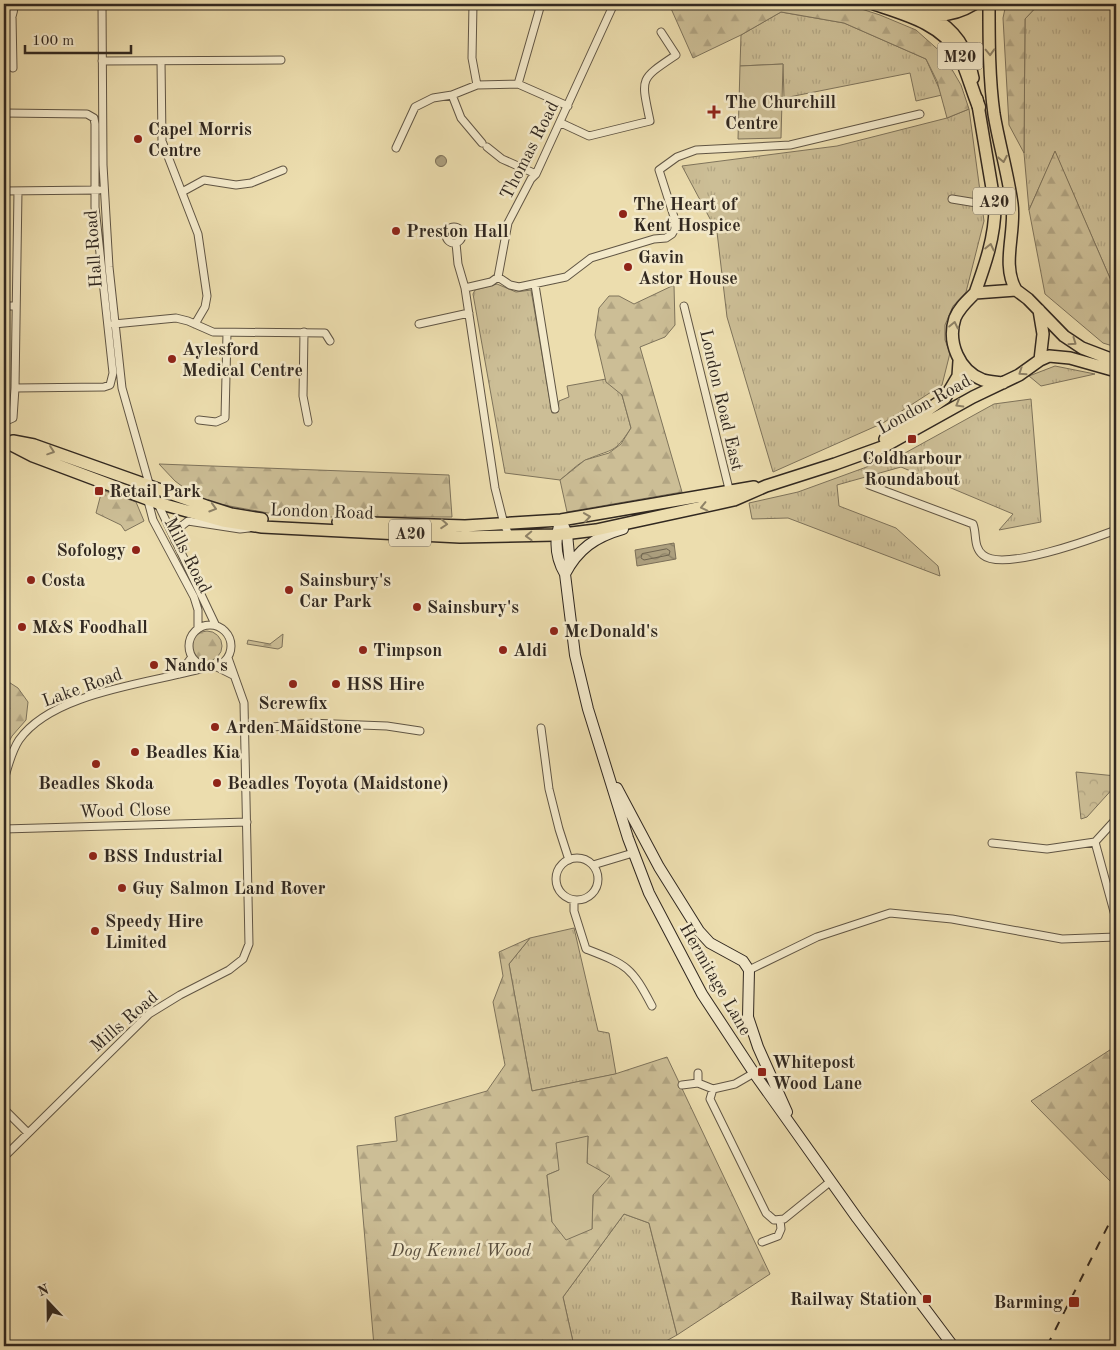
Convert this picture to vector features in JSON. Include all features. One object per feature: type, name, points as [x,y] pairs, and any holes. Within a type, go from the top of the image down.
[{"type":"highway","name":"M20","points":[[876,4],[916,11]]},
{"type":"highway","name":"M20","points":[[876,4],[933,27],[952,42],[959,54],[979,108]]},
{"type":"main road","points":[[904,4],[916,11],[929,15],[954,13],[974,4]]},
{"type":"main road","name":"A20","points":[[989,4],[990,77],[994,114],[1012,204],[1013,224],[1008,263],[1012,283],[1016,290]]},
{"type":"main road","name":"A20","points":[[929,15],[949,27],[963,46],[969,60],[995,206],[995,220],[989,252],[974,293]]},
{"type":"main road","points":[[1116,361],[1082,348],[1064,336],[1028,299],[1016,290],[974,293],[956,316],[952,330],[953,343],[959,362],[983,379],[1003,383],[1049,356],[1070,358],[1116,371]]},
{"type":"main road","points":[[1039,310],[1043,334],[1040,360]]},
{"type":"main road","name":"London Road","points":[[862,454],[945,398],[958,376],[959,362]]},
{"type":"main road","name":"London Road","points":[[4,441],[43,448],[122,475],[158,502],[223,521],[262,527],[460,537],[561,535],[663,516],[731,495],[800,477],[886,446],[972,397],[1003,383]]},
{"type":"main road","name":"London Road","points":[[148,493],[232,514],[266,520],[464,526],[560,520],[731,495]]},
{"type":"main road","points":[[568,570],[578,552],[593,540],[611,532],[663,516]]},
{"type":"main road","name":"Hermitage Lane","points":[[560,520],[568,570],[578,669],[606,767],[649,894],[702,994],[754,1073],[953,1346]]},
{"type":"main road","points":[[606,767],[659,867],[699,931],[710,943],[742,961],[749,970],[748,1018],[758,1047],[797,1134]]},
{"type":"street","points":[[13,68],[12,16],[14,4]]},
{"type":"street","name":"Hall Road","points":[[102,4],[105,190],[114,324],[122,388],[148,493]]},
{"type":"street","points":[[472,4],[472,58],[477,84]]},
{"type":"street","points":[[518,84],[541,4]]},
{"type":"street","name":"Thomas Road","points":[[498,278],[508,223],[536,174],[561,123],[612,8]]},
{"type":"street","points":[[4,30],[8,27],[12,16]]},
{"type":"street","points":[[561,123],[589,136],[650,121],[644,82],[648,74],[676,55],[660,32]]},
{"type":"street","points":[[4,38],[12,40]]},
{"type":"street","points":[[102,61],[281,60]]},
{"type":"street","points":[[161,61],[162,141],[198,234],[207,296],[204,307],[195,324]]},
{"type":"street","points":[[396,148],[415,108],[433,98],[452,95],[477,84],[518,84],[568,106]]},
{"type":"street","points":[[452,95],[461,118],[484,145],[502,159],[536,174]]},
{"type":"street","points":[[4,114],[87,114],[94,118],[96,124],[95,207],[112,380],[104,388],[94,389],[15,388]]},
{"type":"street","points":[[465,288],[492,282],[498,278],[510,285],[536,285],[566,277],[591,258],[654,239],[666,238],[672,234],[676,227],[659,170],[677,157],[696,150],[790,145],[920,114]]},
{"type":"street","points":[[182,192],[204,180],[236,185],[251,183],[283,170]]},
{"type":"street","points":[[4,191],[105,190]]},
{"type":"street","points":[[4,422],[13,418],[15,388],[18,191]]},
{"type":"street","points":[[952,199],[995,206]]},
{"type":"street","points":[[456,243],[458,264],[465,288],[495,488],[504,524],[510,537]]},
{"type":"street","points":[[536,285],[555,409]]},
{"type":"street","points":[[4,306],[16,306]]},
{"type":"street","name":"London Road East","points":[[684,306],[731,495]]},
{"type":"street","points":[[419,324],[469,314]]},
{"type":"street","points":[[114,324],[176,318],[213,332],[325,333],[330,341]]},
{"type":"street","points":[[200,420],[216,422],[225,418],[227,332]]},
{"type":"street","points":[[304,332],[303,396],[308,422]]},
{"type":"street","points":[[869,484],[973,524],[979,550],[983,556],[993,560],[1049,553],[1116,530]]},
{"type":"street","name":"Mills Road","points":[[148,493],[153,520],[194,597],[198,610],[198,627]]},
{"type":"street","name":"Mills Road","points":[[158,502],[175,542],[215,624]]},
{"type":"street","name":"Mills Road","points":[[175,542],[179,528],[188,521],[240,530],[262,527]]},
{"type":"street","points":[[212,667],[228,658],[231,650],[231,639],[224,629],[215,624],[198,627],[192,634],[189,644],[192,657],[200,664],[233,675]]},
{"type":"street","points":[[177,676],[186,668],[192,657]]},
{"type":"street","name":"Mills Road","points":[[4,1157],[149,1014],[180,995],[228,970],[243,959],[249,944],[246,730],[242,693],[233,675],[228,658]]},
{"type":"street","name":"Lake Road","points":[[4,780],[17,742],[30,727],[44,716],[123,686],[212,667]]},
{"type":"street","points":[[246,730],[310,723],[387,726],[420,730]]},
{"type":"street","points":[[541,728],[549,790],[558,830],[569,860]]},
{"type":"street","points":[[992,843],[1047,849],[1096,842],[1116,819]]},
{"type":"street","name":"Wood Close","points":[[4,829],[246,822]]},
{"type":"street","points":[[1096,842],[1116,920]]},
{"type":"street","points":[[593,865],[634,852]]},
{"type":"street","points":[[582,858],[593,865],[598,876],[596,889],[587,898],[574,900],[562,894],[556,882],[559,868],[569,860],[582,858]]},
{"type":"street","points":[[574,900],[574,911],[586,949],[620,962],[635,975],[652,1006]]},
{"type":"street","points":[[749,970],[817,937],[890,913],[952,919],[1062,938],[1116,937]]},
{"type":"street","points":[[698,1073],[698,1082]]},
{"type":"street","points":[[682,1085],[698,1082],[713,1089],[735,1084],[754,1073]]},
{"type":"street","points":[[713,1089],[711,1102],[766,1213],[771,1218],[784,1219],[831,1181]]},
{"type":"street","points":[[4,1109],[28,1133]]},
{"type":"street","points":[[762,1242],[778,1236],[781,1229],[780,1220]]},
{"type":"green space","points":[[669,4],[846,4],[880,15],[916,30],[943,54],[961,85],[969,109],[947,118],[937,81],[926,59],[844,23],[781,12],[741,35],[693,58]]},
{"type":"green space","points":[[918,4],[958,4],[938,8]]},
{"type":"green space","points":[[1006,4],[1039,4],[1025,19],[1024,153],[1009,125],[1003,18]]},
{"type":"green space","points":[[1039,4],[1116,4],[1116,292],[1055,152],[1029,210],[1024,153],[1025,19]]},
{"type":"green space","points":[[781,12],[844,23],[926,59],[942,95],[916,101],[910,73],[784,98],[783,64],[740,66],[741,35]]},
{"type":"green space","points":[[783,64],[781,138],[738,139],[740,66]]},
{"type":"green space","points":[[969,109],[984,221],[966,292],[953,306],[945,325],[945,340],[950,353],[942,385],[883,423],[773,472],[727,317],[717,232],[682,166],[837,146],[947,118]]},
{"type":"green space","points":[[1055,151],[1116,292],[1116,347],[1103,343],[1045,294],[1029,210]]},
{"type":"green space","points":[[497,284],[516,292],[531,290],[552,413],[558,412],[559,401],[569,397],[567,386],[606,379],[622,395],[631,428],[621,442],[613,449],[584,461],[560,480],[505,473],[473,294],[475,290]]},
{"type":"green space","points":[[674,285],[675,325],[665,337],[640,347],[682,492],[567,512],[560,480],[585,460],[609,453],[621,444],[631,428],[622,395],[606,382],[595,335],[599,308],[609,296],[619,296],[634,304]]},
{"type":"green space","points":[[1055,366],[1095,374],[1041,386],[1029,376]]},
{"type":"green space","points":[[1031,399],[1041,522],[999,530],[1013,514],[901,467],[837,485],[839,506],[896,528],[938,566],[940,576],[788,518],[752,519],[749,503],[798,492],[905,453],[994,404]]},
{"type":"green space","points":[[159,464],[449,475],[452,517],[290,517],[202,501],[175,481]]},
{"type":"green space","points":[[102,490],[136,502],[144,521],[125,531],[121,525],[96,513]]},
{"type":"green space","points":[[207,631],[218,635],[222,646],[218,657],[207,661],[196,657],[192,646],[196,635]]},
{"type":"green space","points":[[283,634],[282,647],[278,649],[247,644],[248,640],[270,644]]},
{"type":"green space","points":[[4,679],[18,688],[28,702],[26,720],[12,736],[4,751]]},
{"type":"green space","points":[[1076,772],[1116,776],[1116,785],[1087,817],[1081,819]]},
{"type":"green space","points":[[574,928],[598,1031],[609,1033],[616,1074],[532,1091],[509,964],[530,938]]},
{"type":"green space","name":"Dog Kennel Wood","points":[[530,938],[509,964],[532,1091],[615,1074],[667,1057],[770,1274],[677,1335],[649,1223],[624,1214],[563,1297],[574,1346],[374,1346],[357,1146],[397,1141],[395,1117],[487,1091],[505,1065],[493,1002],[503,976],[499,952]],"holes":[[[588,1136],[587,1163],[593,1195],[592,1229],[552,1222],[547,1175],[559,1170]]]},
{"type":"green space","points":[[1116,1046],[1116,1187],[1031,1101]]},
{"type":"green space","points":[[588,1136],[587,1163],[610,1176],[593,1195],[592,1229],[566,1240],[552,1222],[547,1175],[559,1170],[556,1143]]},
{"type":"green space","points":[[624,1214],[649,1223],[677,1335],[657,1346],[574,1346],[563,1297]]},
{"type":"water","points":[[441,155],[447,161],[441,167],[435,161]]},
{"type":"water","points":[[674,543],[676,559],[637,566],[635,550]]},
{"type":"railway","points":[[1047,1346],[1116,1210]]},
{"type":"place","name":"The Churchill Centre","points":[[714,112]]},
{"type":"place","name":"Capel Morris Centre","points":[[138,139]]},
{"type":"place","name":"The Heart of Kent Hospice","points":[[623,214]]},
{"type":"place","name":"Preston Hall","points":[[396,231]]},
{"type":"place","name":"Gavin Astor House","points":[[628,267]]},
{"type":"place","name":"Aylesford Medical Centre","points":[[172,359]]},
{"type":"place","name":"Coldharbour Roundabout","points":[[912,439]]},
{"type":"place","name":"Retail Park","points":[[99,491]]},
{"type":"place","name":"Sofology","points":[[136,550]]},
{"type":"place","name":"Costa","points":[[31,580]]},
{"type":"place","name":"Sainsbury's Car Park","points":[[289,590]]},
{"type":"place","name":"Sainsbury's","points":[[417,607]]},
{"type":"place","name":"M&S Foodhall","points":[[22,627]]},
{"type":"place","name":"McDonald's","points":[[554,631]]},
{"type":"place","name":"Timpson","points":[[363,650]]},
{"type":"place","name":"Aldi","points":[[503,650]]},
{"type":"place","name":"Nando's","points":[[154,665]]},
{"type":"place","name":"Screwfix","points":[[293,684]]},
{"type":"place","name":"HSS Hire","points":[[336,684]]},
{"type":"place","name":"Arden Maidstone","points":[[215,727]]},
{"type":"place","name":"Beadles Kia","points":[[135,752]]},
{"type":"place","name":"Beadles Skoda","points":[[96,764]]},
{"type":"place","name":"Beadles Toyota (Maidstone)","points":[[217,783]]},
{"type":"place","name":"BSS Industrial","points":[[93,856]]},
{"type":"place","name":"Guy Salmon Land Rover","points":[[122,888]]},
{"type":"place","name":"Speedy Hire Limited","points":[[95,931]]},
{"type":"place","name":"Whitepost Wood Lane","points":[[762,1072]]},
{"type":"place","name":"Railway Station","points":[[927,1299]]},
{"type":"place","name":"Barming","points":[[1074,1302]]}]
